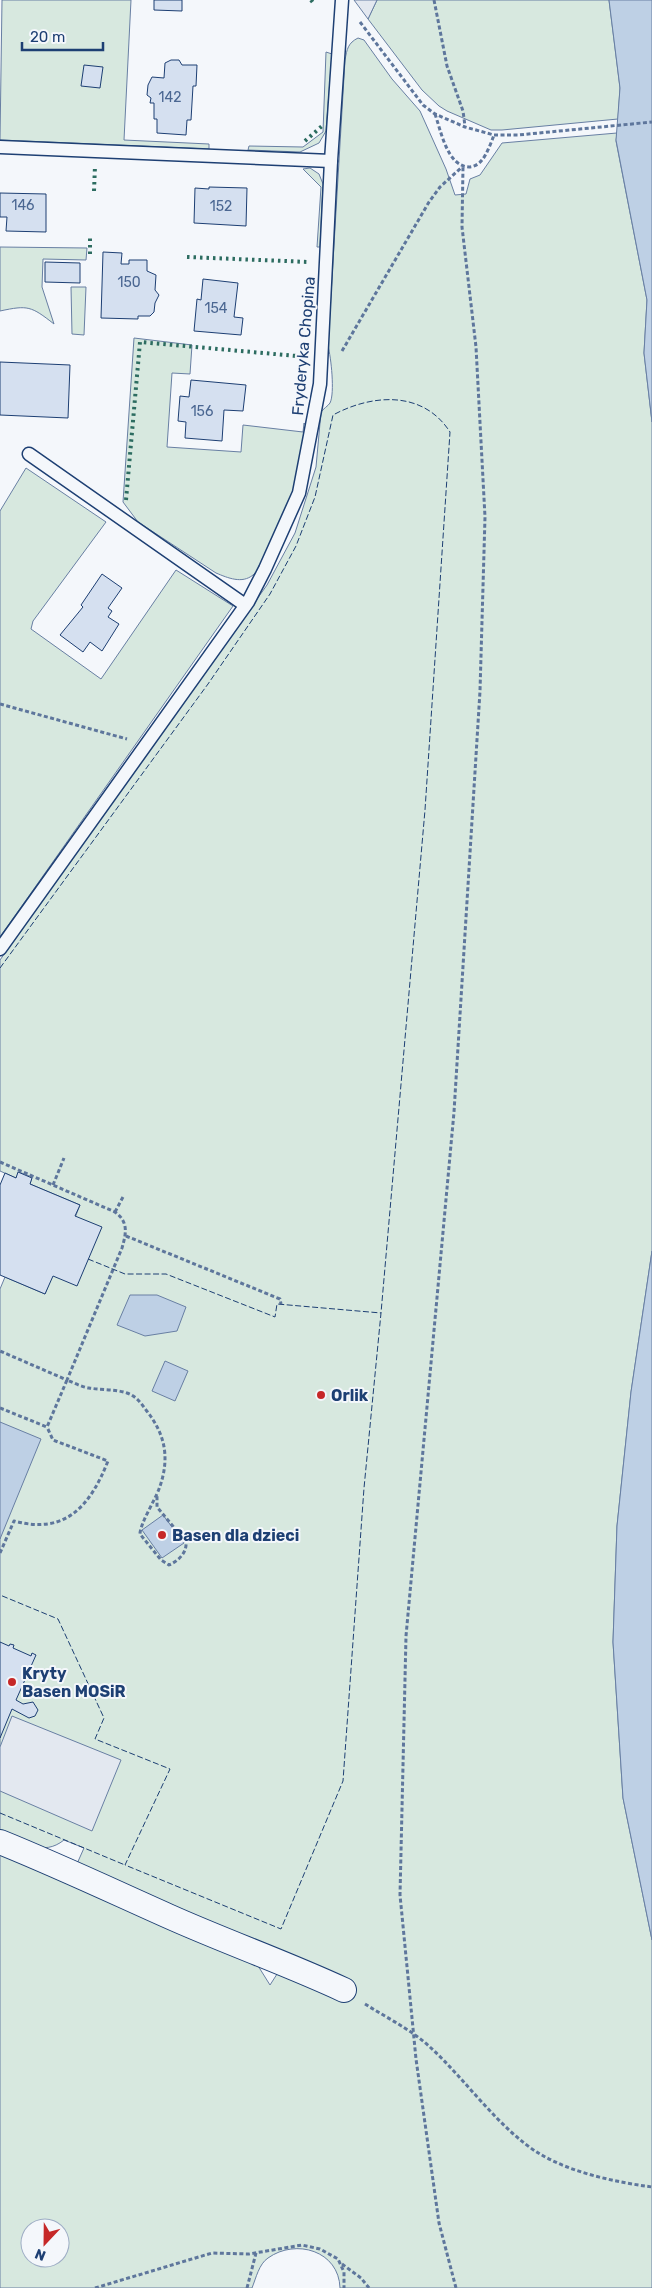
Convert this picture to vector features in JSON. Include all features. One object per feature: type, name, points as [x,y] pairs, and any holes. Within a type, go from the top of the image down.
[{"type":"street","points":[[0,1842],[63,1867],[168,1916],[298,1968],[344,1990]]},
{"type":"lane","name":"Fryderyka Chopina","points":[[0,949],[145,742],[245,605],[265,569],[300,493],[320,384],[331,161],[342,0]]},
{"type":"lane","points":[[0,147],[331,161]]},
{"type":"lane","points":[[29,454],[245,605]]},
{"type":"path","points":[[434,0],[447,66],[463,110],[465,127]]},
{"type":"path","points":[[354,14],[418,97],[435,114],[465,127],[494,135],[518,135],[652,122]]},
{"type":"path","points":[[435,114],[448,152],[463,167],[473,167],[482,160],[494,135]]},
{"type":"path","points":[[320,384],[335,364],[429,202],[440,187],[463,167]]},
{"type":"path","points":[[456,2288],[439,2223],[415,2035],[400,1895],[406,1636],[454,1112],[474,824],[484,601],[485,516],[476,346],[462,226],[463,167]]},
{"type":"path","points":[[0,704],[130,740],[145,742]]},
{"type":"path","points":[[53,1185],[64,1158]]},
{"type":"path","points":[[0,1162],[115,1212],[121,1216],[125,1223],[126,1236],[47,1427]]},
{"type":"path","points":[[115,1212],[124,1195]]},
{"type":"path","points":[[126,1236],[280,1299],[282,1304]]},
{"type":"path","points":[[0,1351],[86,1388],[124,1392],[139,1401],[160,1431],[165,1449],[165,1474],[140,1529],[140,1534],[160,1560],[169,1565],[182,1555],[186,1548],[186,1542],[157,1507],[157,1494]]},
{"type":"path","points":[[0,1408],[47,1427],[53,1440],[108,1461],[98,1486],[80,1508],[55,1523],[38,1526],[14,1521],[0,1553]]},
{"type":"path","points":[[344,1990],[431,2047],[516,2135],[541,2154],[576,2170],[628,2184],[652,2187]]},
{"type":"path","points":[[95,2288],[212,2252],[256,2253],[302,2245],[320,2249],[338,2259],[361,2278],[369,2288]]},
{"type":"path","points":[[247,2288],[256,2253]]},
{"type":"path","points":[[342,2264],[344,2288]]},
{"type":"shaded area","points":[[2,0],[131,0],[124,140],[209,144],[209,149],[0,140]]},
{"type":"shaded area","points":[[354,0],[377,0],[368,19]]},
{"type":"shaded area","points":[[377,0],[609,0],[620,88],[618,119],[491,130],[447,111],[422,90],[368,19]]},
{"type":"shaded area","points":[[358,38],[364,40],[392,79],[420,111],[446,169],[455,195],[466,194],[470,179],[480,175],[502,143],[617,133],[616,141],[647,300],[644,353],[652,422],[652,1251],[631,1392],[617,1526],[613,1642],[623,1798],[652,1940],[652,2288],[340,2288],[338,2275],[324,2257],[303,2249],[291,2249],[279,2252],[265,2261],[260,2267],[252,2288],[0,2288],[0,1853],[255,1961],[270,1985],[279,1971],[76,1866],[84,1848],[64,1840],[56,1845],[41,1848],[25,1844],[0,1833],[0,1289],[5,1277],[45,1294],[80,1205],[30,1184],[32,1177],[19,1172],[16,1178],[0,1171],[0,960],[267,585],[295,533],[316,467],[321,412],[330,403],[332,391],[328,346],[345,60],[348,47]]},
{"type":"shaded area","points":[[326,52],[332,54],[326,131],[319,143],[300,152],[248,150],[249,146],[303,147],[323,132]]},
{"type":"shaded area","points":[[310,168],[319,174],[323,184],[320,247],[317,247],[321,187],[303,169]]},
{"type":"shaded area","points":[[0,247],[87,248],[86,260],[43,259],[42,287],[54,324],[29,308],[0,311]]},
{"type":"shaded area","points":[[71,287],[86,287],[84,335],[72,334]]},
{"type":"shaded area","points":[[134,338],[192,345],[190,374],[172,373],[167,447],[241,452],[243,425],[303,432],[304,423],[307,427],[292,500],[264,561],[249,578],[240,580],[216,573],[138,522],[123,502]]},
{"type":"shaded area","points":[[26,468],[106,522],[33,621],[31,629],[101,679],[176,570],[233,606],[0,937],[0,511]]},
{"type":"shaded area","points":[[12,1716],[121,1760],[92,1831],[0,1791],[0,1747]]},
{"type":"water","points":[[609,0],[652,0],[652,422],[644,353],[647,300],[616,140],[620,88]]},
{"type":"water","points":[[652,1251],[652,1940],[623,1798],[613,1642],[617,1526],[631,1392]]},
{"type":"water","points":[[130,1295],[157,1295],[186,1307],[177,1331],[145,1336],[117,1325]]},
{"type":"water","points":[[165,1361],[188,1371],[175,1401],[152,1391]]},
{"type":"water","points":[[0,1422],[41,1439],[0,1539]]},
{"type":"water","name":"Basen dla dzieci","points":[[163,1515],[184,1543],[162,1558],[142,1530]]},
{"type":"building","points":[[154,0],[182,0],[182,11],[154,10]]},
{"type":"building","points":[[171,60],[179,60],[182,65],[197,65],[196,86],[193,86],[191,120],[187,120],[186,135],[157,133],[157,119],[154,119],[154,103],[150,103],[151,98],[147,95],[148,85],[152,77],[164,78],[165,63]]},
{"type":"building","points":[[84,65],[103,67],[100,88],[81,86]]},
{"type":"building","points":[[209,187],[247,188],[246,226],[194,223],[195,188],[209,189]]},
{"type":"building","points":[[0,193],[46,194],[46,232],[6,231],[7,217],[0,217]]},
{"type":"building","points":[[103,252],[122,253],[121,264],[129,264],[129,260],[147,260],[147,271],[156,275],[155,290],[159,295],[155,303],[154,312],[150,316],[138,316],[138,319],[101,318]]},
{"type":"building","points":[[45,262],[80,263],[80,283],[45,282]]},
{"type":"building","points":[[203,279],[238,283],[234,317],[243,318],[241,335],[194,331],[197,299],[201,300]]},
{"type":"building","points":[[0,362],[70,365],[68,418],[0,415]]},
{"type":"building","points":[[191,380],[246,385],[243,411],[224,410],[222,441],[185,438],[186,422],[178,421],[180,396],[189,397]]},
{"type":"building","points":[[102,574],[122,588],[108,608],[112,611],[108,617],[119,624],[102,651],[90,642],[83,652],[60,635],[83,607],[81,605]]},
{"type":"building","points":[[18,1172],[32,1178],[30,1184],[80,1205],[75,1216],[102,1227],[77,1286],[53,1276],[45,1294],[0,1275],[0,1185],[5,1173],[16,1178]]},
{"type":"building","name":"Kryty Basen MOSiR","points":[[0,1642],[9,1646],[10,1644],[14,1645],[13,1648],[31,1656],[32,1653],[36,1655],[16,1700],[23,1704],[33,1702],[38,1710],[35,1716],[29,1718],[12,1709],[0,1738]]},
{"type":"hedge","points":[[311,0],[315,5]]},
{"type":"hedge","points":[[305,141],[322,126]]},
{"type":"hedge","points":[[94,191],[95,166]]},
{"type":"hedge","points":[[90,238],[90,254]]},
{"type":"hedge","points":[[187,257],[309,262]]},
{"type":"hedge","points":[[126,500],[140,342],[308,357]]},
{"type":"fence","points":[[0,968],[208,684],[270,594],[296,546],[315,497],[333,415],[364,403],[396,400],[426,409],[439,418],[450,432],[425,810],[364,1488],[343,1781],[281,1929],[125,1865],[170,1769],[95,1739],[104,1718],[58,1619],[0,1595]]},
{"type":"fence","points":[[88,1259],[125,1274],[166,1274],[275,1317],[277,1304],[381,1313]]},
{"type":"fence","points":[[0,1813],[125,1865]]},
{"type":"place","name":"Orlik","points":[[321,1395]]},
{"type":"place","name":"Basen dla dzieci","points":[[162,1535]]},
{"type":"place","name":"Kryty Basen MOSiR","points":[[12,1682]]}]
